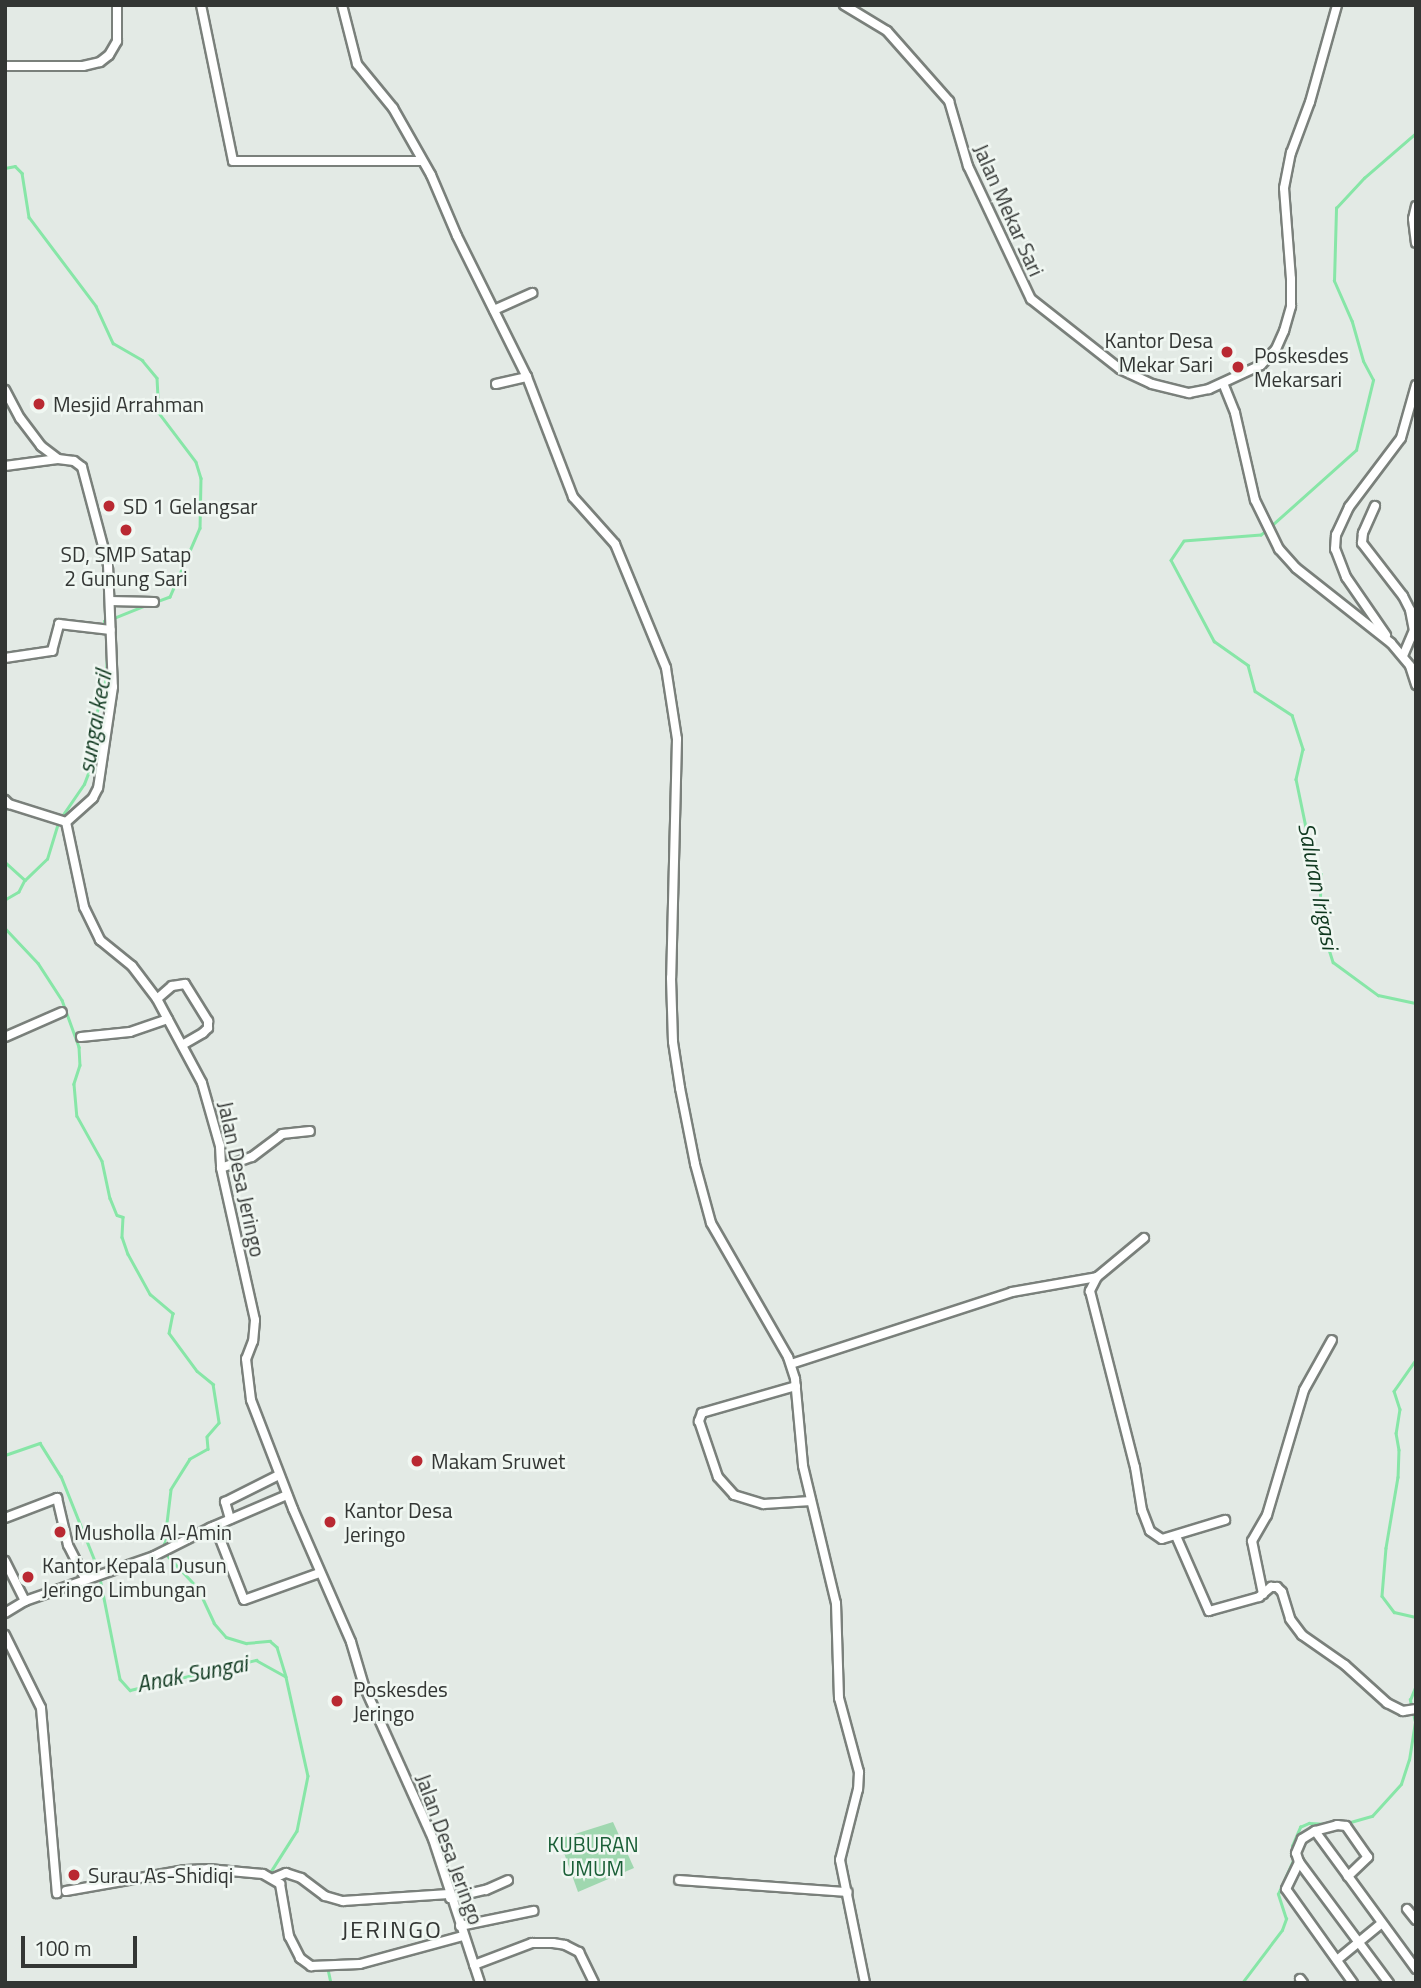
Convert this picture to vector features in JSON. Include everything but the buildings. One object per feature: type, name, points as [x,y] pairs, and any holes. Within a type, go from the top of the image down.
[{"type":"street","points":[[5,66],[83,66],[100,62],[109,55],[117,41],[117,5]]},
{"type":"street","points":[[201,5],[230,156],[234,162],[422,161]]},
{"type":"street","points":[[342,5],[357,64],[393,108],[422,161],[527,377],[573,497],[615,544],[666,668],[677,739],[671,978],[680,1088],[692,1151],[712,1223],[791,1364],[796,1387],[800,1448],[835,1597],[839,1698],[859,1773],[858,1789],[839,1860],[848,1892],[865,1983]]},
{"type":"street","name":"Jalan Mekar Sari","points":[[844,5],[887,31],[949,102],[968,166],[1031,299],[1137,378],[1189,393],[1223,383],[1261,365],[1276,349],[1284,331],[1291,306],[1284,188],[1291,153],[1310,102],[1337,5]]},
{"type":"street","points":[[1416,206],[1416,243]]},
{"type":"street","points":[[494,310],[532,293]]},
{"type":"street","points":[[496,384],[527,377]]},
{"type":"street","points":[[1223,383],[1235,412],[1251,488],[1273,539],[1296,568],[1391,643]]},
{"type":"street","points":[[1416,385],[1401,438],[1349,507],[1336,535],[1335,549],[1346,577],[1413,670],[1416,685]]},
{"type":"street","points":[[5,390],[33,437],[58,459]]},
{"type":"street","points":[[5,466],[58,459],[74,461],[82,467],[104,544],[110,601],[108,629],[113,687],[98,789],[93,798],[66,822],[9,804],[5,800]]},
{"type":"street","points":[[1375,506],[1362,541],[1364,548],[1403,596],[1410,610],[1414,630],[1403,656]]},
{"type":"street","points":[[110,601],[154,602]]},
{"type":"street","points":[[5,658],[52,652],[59,624],[108,629]]},
{"type":"street","name":"Jalan Desa Jeringo","points":[[66,822],[83,907],[93,929],[100,940],[132,966],[157,999],[207,1097],[220,1146],[221,1168],[255,1320],[253,1341],[246,1359],[248,1388],[287,1495],[351,1642],[364,1686],[433,1839],[480,1983]]},
{"type":"street","points":[[157,999],[173,986],[185,984],[208,1021],[208,1028],[203,1033],[182,1045]]},
{"type":"street","points":[[5,1037],[62,1012]]},
{"type":"street","points":[[81,1037],[130,1032],[168,1019]]},
{"type":"street","points":[[221,1168],[252,1157],[282,1135],[310,1131]]},
{"type":"street","points":[[1144,1238],[1097,1277],[1090,1294],[1135,1467],[1145,1520],[1157,1538],[1176,1536],[1225,1520]]},
{"type":"street","points":[[791,1364],[1012,1292],[1097,1277]]},
{"type":"street","points":[[1263,1594],[1252,1541],[1267,1515],[1304,1390],[1332,1340]]},
{"type":"street","points":[[796,1387],[702,1413],[699,1421],[718,1477],[734,1495],[764,1504],[811,1501]]},
{"type":"street","points":[[230,1519],[225,1503],[279,1475]]},
{"type":"street","points":[[5,1612],[25,1601],[85,1578],[154,1556],[287,1495]]},
{"type":"street","points":[[5,1518],[58,1499],[68,1545],[85,1578]]},
{"type":"street","points":[[215,1526],[244,1600],[319,1573]]},
{"type":"street","points":[[1176,1536],[1209,1611],[1263,1594],[1272,1587],[1279,1588],[1290,1619],[1302,1635],[1345,1665],[1387,1703],[1403,1711],[1416,1709]]},
{"type":"street","points":[[5,1561],[25,1601]]},
{"type":"street","points":[[5,1635],[41,1708],[62,1892],[196,1869],[249,1872],[274,1878],[286,1873],[301,1878],[325,1896],[343,1901],[450,1896],[486,1890],[508,1880]]},
{"type":"street","points":[[1348,1876],[1367,1860],[1367,1854],[1346,1826],[1315,1831],[1299,1843],[1296,1853],[1299,1862],[1390,1983]]},
{"type":"street","points":[[1315,1831],[1416,1969]]},
{"type":"street","points":[[1299,1862],[1286,1889],[1353,1983]]},
{"type":"street","points":[[274,1878],[281,1887],[285,1921],[293,1944],[300,1958],[311,1966],[360,1964],[463,1936]]},
{"type":"street","points":[[679,1880],[848,1892]]},
{"type":"street","points":[[1407,1909],[1416,1920]]},
{"type":"street","points":[[460,1926],[533,1911]]},
{"type":"street","points":[[1336,1959],[1382,1923]]},
{"type":"street","points":[[474,1965],[532,1943],[553,1943],[579,1952],[594,1983]]},
{"type":"green space","name":"KUBURAN UMUM","points":[[613,1822],[634,1868],[578,1892],[559,1839]]},
{"type":"waterway","name":"Saluran Irigasi","points":[[1271,526],[1356,450],[1373,380],[1363,361],[1352,322],[1334,281],[1336,208],[1364,178],[1416,133]]},
{"type":"waterway","name":"sungai kecil","points":[[5,168],[15,166],[22,173],[29,217],[96,306],[113,343],[142,360],[157,378],[159,413],[196,462],[201,478],[200,528],[170,597],[156,602]]},
{"type":"waterway","name":"Saluran Irigasi","points":[[1266,531],[1261,535],[1184,541],[1171,560],[1214,641],[1248,665],[1255,691],[1292,715],[1303,749],[1296,779],[1307,832],[1321,874],[1320,921],[1333,962],[1378,995],[1416,1003]]},
{"type":"waterway","name":"sungai kecil","points":[[114,618],[147,605]]},
{"type":"waterway","name":"sungai kecil","points":[[25,880],[47,859],[58,822],[84,784],[91,766],[93,726],[106,678],[107,642],[104,621],[107,620]]},
{"type":"waterway","name":"sungai kecil","points":[[5,862],[25,880],[19,892],[5,900]]},
{"type":"waterway","points":[[5,928],[38,963],[62,1000],[79,1047],[80,1065],[74,1084],[77,1116],[102,1161],[110,1198],[117,1215],[123,1217],[122,1237],[128,1254],[150,1294],[173,1313],[169,1333],[197,1371],[213,1384],[219,1423],[207,1437],[208,1449],[190,1459],[171,1490],[164,1548]]},
{"type":"waterway","name":"Saluran Irigasi","points":[[1416,1360],[1394,1391],[1400,1409],[1396,1433],[1399,1450],[1398,1477],[1386,1548],[1382,1596],[1394,1612],[1416,1617]]},
{"type":"waterway","name":"Anak Sungai","points":[[5,1455],[40,1443],[61,1476],[99,1571]]},
{"type":"waterway","points":[[165,1553],[198,1588],[214,1623],[226,1637],[246,1643],[270,1641],[277,1647],[308,1776],[297,1831],[271,1872]]},
{"type":"waterway","name":"Anak Sungai","points":[[100,1578],[120,1679],[130,1690],[256,1660],[285,1676]]},
{"type":"waterway","name":"Saluran Irigasi","points":[[1347,1823],[1372,1816],[1401,1784],[1409,1760],[1415,1722],[1410,1700],[1416,1685]]},
{"type":"waterway","name":"Saluran Irigasi","points":[[1293,1852],[1292,1846],[1300,1827],[1309,1823],[1329,1824]]},
{"type":"waterway","name":"Saluran Irigasi","points":[[1242,1983],[1282,1930],[1286,1919],[1278,1894],[1294,1858]]},
{"type":"waterway","points":[[328,1969],[331,1983]]},
{"type":"place","name":"Kantor Desa Mekar Sari","points":[[1227,352]]},
{"type":"place","name":"Poskesdes Mekarsari","points":[[1238,367]]},
{"type":"place","name":"Mesjid Arrahman","points":[[39,404]]},
{"type":"place","name":"SD 1 Gelangsar","points":[[109,506]]},
{"type":"place","name":"SD, SMP Satap 2 Gunung Sari","points":[[126,530]]},
{"type":"place","name":"Makam Sruwet","points":[[417,1461]]},
{"type":"place","name":"Kantor Desa Jeringo","points":[[330,1522]]},
{"type":"place","name":"Musholla Al-Amin","points":[[60,1532]]},
{"type":"place","name":"Kantor Kepala Dusun Jeringo Limbungan","points":[[28,1577]]},
{"type":"place","name":"Poskesdes Jeringo","points":[[337,1701]]},
{"type":"place","name":"Surau As-Shidiqi","points":[[74,1875]]},
{"type":"district","name":"JERINGO","points":[[392,1930]]}]
